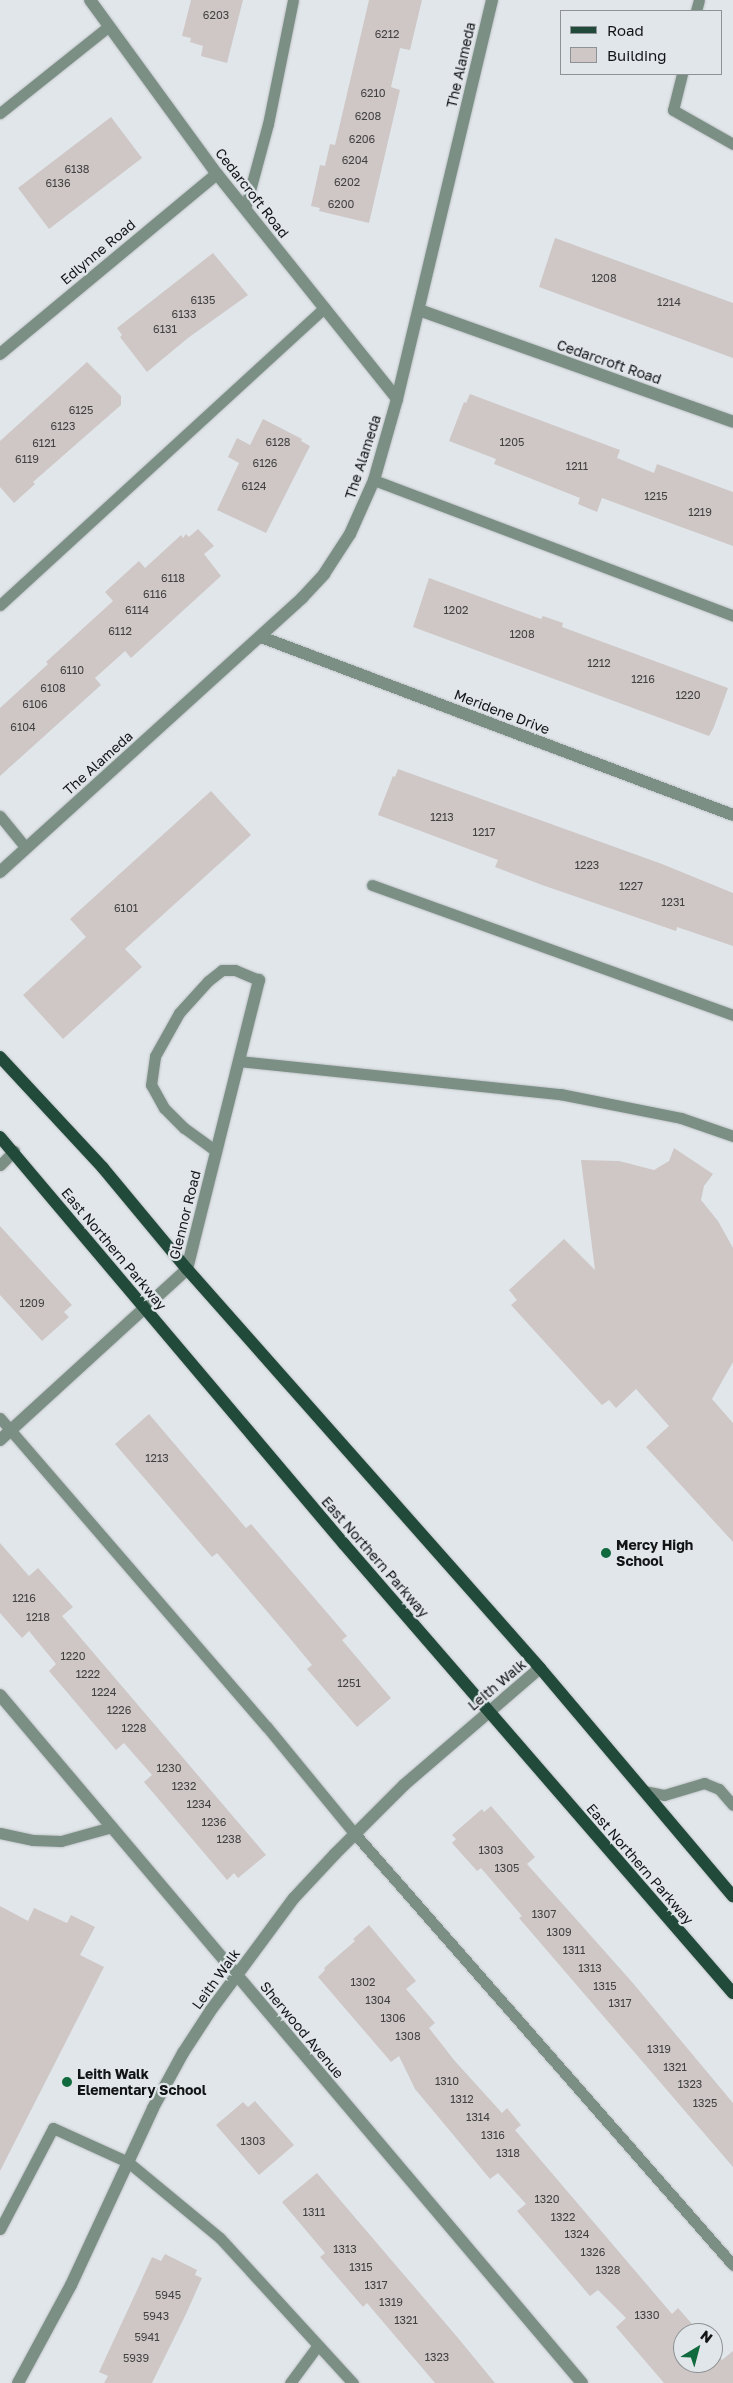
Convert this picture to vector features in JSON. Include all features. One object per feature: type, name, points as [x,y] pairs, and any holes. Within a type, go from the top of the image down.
[{"type":"main road","points":[[0,1057],[104,1168],[187,1269],[540,1668],[733,1896]]},
{"type":"main road","name":"East Northern Parkway","points":[[0,1137],[144,1310],[489,1713],[733,1993]]},
{"type":"street","name":"Cedarcroft Road","points":[[90,0],[217,174],[397,399]]},
{"type":"street","name":"The Alameda","points":[[0,872],[302,598],[324,574],[350,534],[374,480],[397,399],[492,0]]},
{"type":"street","name":"Edlynne Road","points":[[0,354],[217,174]]},
{"type":"street","name":"Cedarcroft Road","points":[[419,310],[733,422]]},
{"type":"street","name":"Meridene Drive","points":[[261,637],[733,815]]},
{"type":"street","name":"Glennor Road","points":[[0,1440],[187,1269],[259,980]]},
{"type":"street","name":"Leith Walk","points":[[18,2383],[71,2285],[153,2108],[183,2053],[237,1976],[294,1898],[355,1834],[404,1785],[540,1668]]},
{"type":"street","name":"Sherwood Avenue","points":[[0,1696],[582,2383]]},
{"type":"lane","points":[[244,208],[268,124],[293,0]]},
{"type":"lane","points":[[0,113],[109,26]]},
{"type":"lane","points":[[682,75],[673,110],[733,144]]},
{"type":"lane","points":[[0,605],[324,308]]},
{"type":"lane","points":[[374,480],[733,616]]},
{"type":"lane","points":[[0,816],[26,848]]},
{"type":"lane","points":[[372,885],[733,1015]]},
{"type":"lane","points":[[216,1151],[184,1128],[164,1108],[151,1085],[155,1056],[179,1013],[208,981],[222,970],[236,970],[259,980]]},
{"type":"lane","points":[[239,1061],[560,1094],[681,1118],[733,1136]]},
{"type":"lane","points":[[0,1165],[14,1152]]},
{"type":"lane","points":[[0,1418],[266,1727],[355,1834],[733,2265]]},
{"type":"lane","points":[[644,1791],[664,1795],[704,1782],[719,1789],[733,1804]]},
{"type":"lane","points":[[0,1833],[33,1840],[61,1841],[112,1827]]},
{"type":"lane","points":[[0,2229],[54,2128],[128,2162],[220,2238],[353,2383]]},
{"type":"lane","points":[[290,2383],[318,2345]]},
{"type":"building","points":[[191,0],[243,0],[227,63],[201,56],[203,46],[190,42],[191,38],[182,36]]},
{"type":"building","points":[[369,0],[422,0],[410,50],[400,48],[391,87],[400,90],[369,223],[319,211],[320,208],[311,206],[320,165],[325,166],[330,144],[335,145]]},
{"type":"building","points":[[111,117],[142,158],[49,229],[18,188]]},
{"type":"building","points":[[555,238],[733,303],[733,358],[539,287]]},
{"type":"building","points":[[213,253],[248,295],[188,338],[147,372],[120,337],[122,335],[117,328]]},
{"type":"building","points":[[87,362],[121,396],[121,405],[33,482],[35,484],[14,503],[0,487],[0,441]]},
{"type":"building","points":[[470,394],[620,450],[617,458],[654,473],[657,464],[733,492],[733,546],[602,498],[597,512],[578,504],[580,498],[494,464],[496,459],[449,441],[464,402],[466,403]]},
{"type":"building","points":[[263,419],[302,439],[301,441],[310,446],[266,533],[217,510],[239,463],[228,457],[237,438],[250,445]]},
{"type":"building","points":[[198,529],[214,546],[204,554],[221,576],[131,658],[125,651],[95,678],[101,685],[0,776],[0,708],[48,664],[46,662],[113,601],[105,592],[139,561],[145,568],[181,535],[183,538],[186,534],[189,537]]},
{"type":"building","points":[[429,578],[541,619],[543,616],[563,623],[562,627],[728,688],[714,727],[709,736],[413,627]]},
{"type":"building","points":[[398,769],[662,864],[733,893],[733,946],[677,927],[676,931],[542,885],[495,867],[498,860],[378,815],[393,776],[395,777]]},
{"type":"building","points":[[211,791],[251,835],[125,949],[142,967],[63,1039],[23,995],[86,937],[70,919]]},
{"type":"building","points":[[674,1148],[713,1174],[704,1186],[701,1200],[718,1221],[733,1248],[733,1362],[712,1399],[733,1423],[733,1542],[646,1447],[669,1426],[636,1389],[616,1408],[609,1400],[602,1405],[511,1305],[517,1300],[509,1290],[564,1239],[595,1270],[581,1160],[619,1161],[654,1170],[669,1161]]},
{"type":"building","points":[[0,1226],[72,1305],[64,1312],[69,1317],[42,1341],[0,1295]]},
{"type":"building","points":[[149,1414],[246,1528],[251,1524],[347,1636],[342,1640],[391,1698],[357,1727],[307,1669],[312,1665],[288,1636],[217,1553],[212,1557],[115,1444]]},
{"type":"building","points":[[0,1543],[29,1576],[38,1568],[73,1607],[62,1616],[266,1855],[238,1878],[234,1873],[227,1880],[144,1782],[152,1775],[124,1743],[116,1750],[49,1671],[56,1664],[29,1631],[22,1638],[0,1613]]},
{"type":"building","points":[[491,1806],[535,1857],[527,1864],[632,1982],[733,2103],[733,2167],[519,1918],[522,1916],[481,1868],[477,1871],[452,1843],[456,1839],[452,1835],[482,1809],[484,1812]]},
{"type":"building","points":[[0,1906],[28,1921],[34,1908],[67,1923],[71,1915],[95,1927],[80,1955],[104,1967],[0,2171]]},
{"type":"building","points":[[369,1925],[416,1981],[406,1989],[435,2023],[429,2028],[454,2060],[502,2113],[507,2108],[521,2125],[515,2130],[672,2314],[678,2308],[691,2323],[673,2323],[673,2373],[723,2373],[723,2359],[733,2351],[733,2383],[664,2383],[616,2327],[626,2318],[598,2290],[590,2296],[517,2211],[526,2204],[498,2173],[490,2179],[415,2089],[399,2056],[391,2062],[318,1977],[325,1970],[324,1968],[355,1941],[353,1939]]},
{"type":"building","points":[[255,2101],[294,2145],[259,2175],[216,2125],[243,2102],[248,2107]]},
{"type":"building","points":[[317,2173],[495,2383],[435,2383],[367,2303],[363,2307],[320,2257],[325,2253],[282,2202]]},
{"type":"building","points":[[165,2254],[197,2270],[195,2275],[202,2278],[186,2314],[152,2383],[104,2383],[108,2376],[99,2372],[152,2257],[161,2261]]},
{"type":"place","name":"Mercy High School","points":[[606,1553]]},
{"type":"place","name":"Leith Walk Elementary School","points":[[67,2082]]}]
